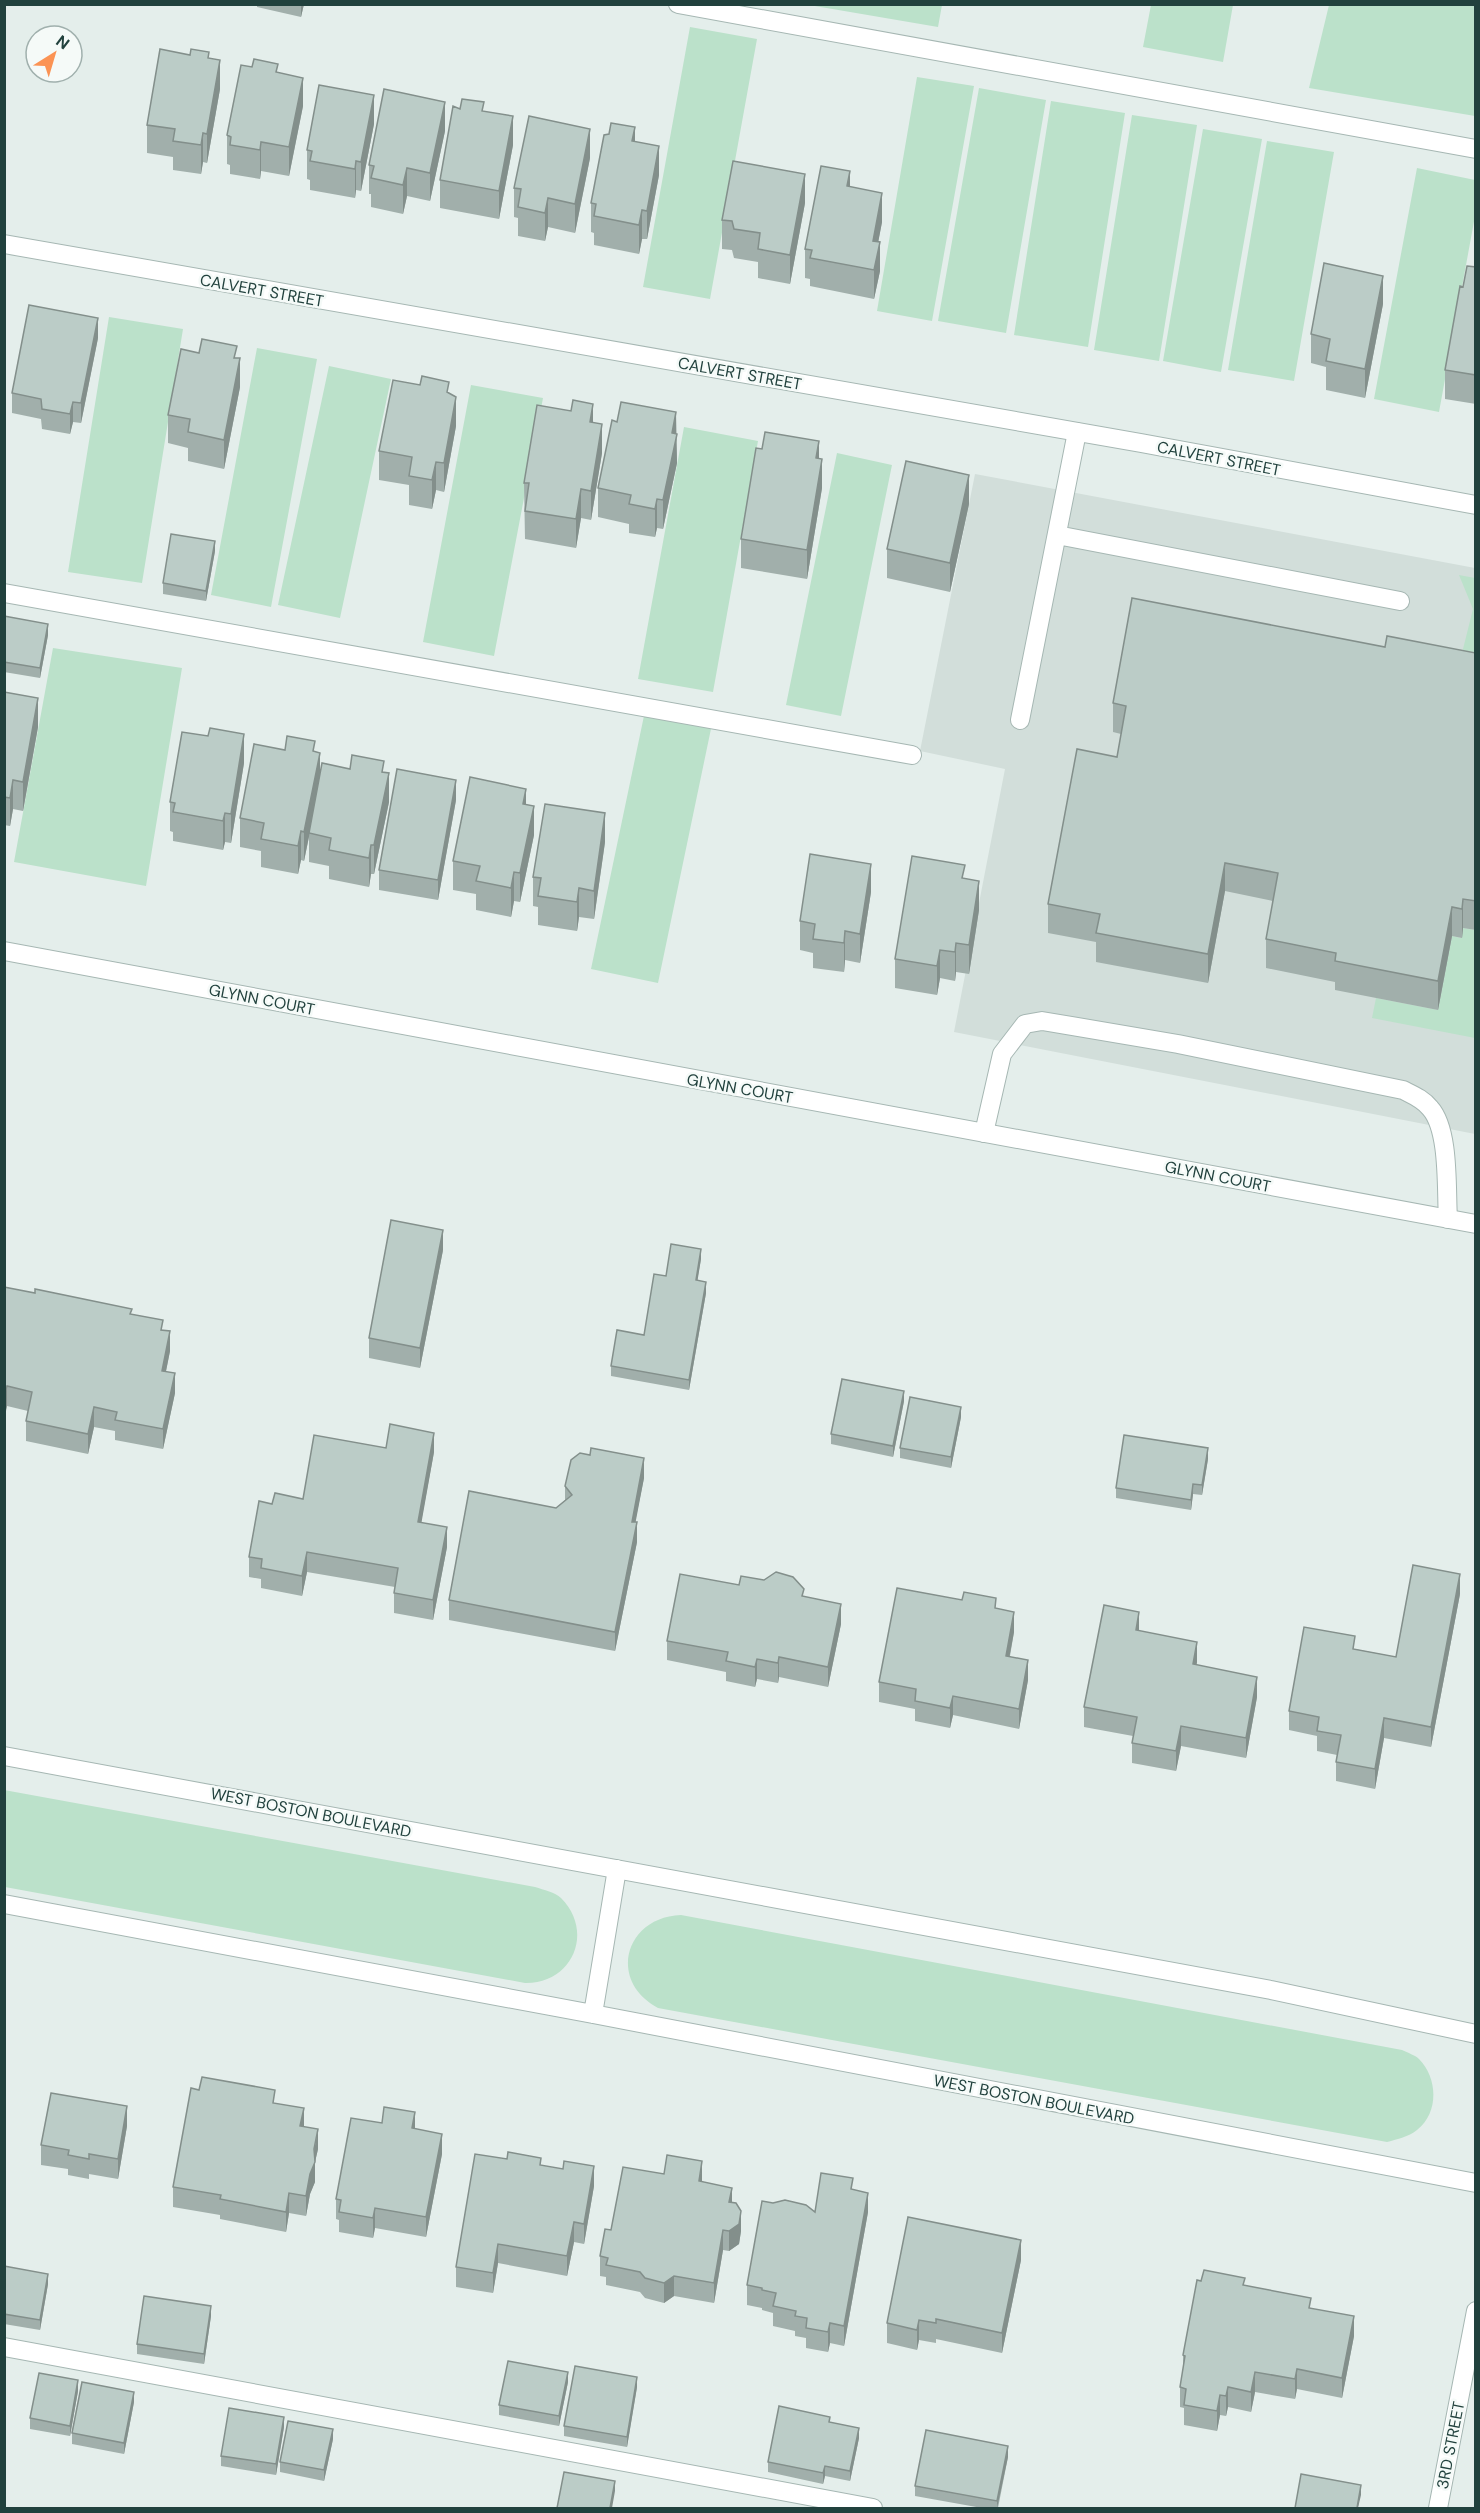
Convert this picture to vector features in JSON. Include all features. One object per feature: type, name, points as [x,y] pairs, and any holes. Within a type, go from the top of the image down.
[{"type":"street","points":[[678,4],[1476,149]]},
{"type":"street","name":"CALVERT STREET","points":[[4,244],[1077,432],[1476,506]]},
{"type":"street","points":[[1020,720],[1077,432]]},
{"type":"street","points":[[1058,535],[1400,601]]},
{"type":"street","points":[[4,593],[912,754]]},
{"type":"street","name":"GLYNN COURT","points":[[4,951],[1476,1224]]},
{"type":"street","points":[[984,1133],[1002,1054],[1025,1024],[1042,1021],[1178,1044],[1403,1090],[1420,1099],[1432,1109],[1442,1138],[1448,1219]]},
{"type":"street","name":"WEST BOSTON BOULEVARD","points":[[4,1756],[1259,1988],[1476,2034]]},
{"type":"street","points":[[593,2014],[616,1869]]},
{"type":"street","name":"WEST BOSTON BOULEVARD","points":[[4,1904],[1476,2183]]},
{"type":"street","name":"3RD STREET","points":[[1438,2508],[1476,2311]]},
{"type":"street","points":[[4,2347],[873,2508]]},
{"type":"shaded area","points":[[975,474],[1475,568],[1475,1134],[954,1032],[1005,769],[920,751]]},
{"type":"green space","points":[[809,5],[942,5],[938,27]]},
{"type":"green space","points":[[1151,5],[1233,5],[1223,62],[1143,47]]},
{"type":"green space","points":[[1329,5],[1475,5],[1475,116],[1309,88]]},
{"type":"green space","points":[[690,27],[757,39],[710,299],[643,287]]},
{"type":"green space","points":[[917,77],[974,86],[932,321],[877,311]]},
{"type":"green space","points":[[979,88],[1046,100],[1006,333],[938,321]]},
{"type":"green space","points":[[1051,101],[1125,113],[1088,347],[1014,335]]},
{"type":"green space","points":[[1132,115],[1197,125],[1159,361],[1094,350]]},
{"type":"green space","points":[[1203,129],[1262,139],[1221,372],[1163,361]]},
{"type":"green space","points":[[1267,141],[1334,152],[1294,381],[1228,370]]},
{"type":"green space","points":[[1417,168],[1475,180],[1475,216],[1439,412],[1374,399]]},
{"type":"green space","points":[[109,317],[183,329],[142,583],[68,572]]},
{"type":"green space","points":[[257,348],[317,359],[271,607],[211,595]]},
{"type":"green space","points":[[329,366],[391,379],[340,618],[278,605]]},
{"type":"green space","points":[[471,385],[543,398],[494,656],[423,642]]},
{"type":"green space","points":[[684,427],[758,441],[713,692],[638,679]]},
{"type":"green space","points":[[837,453],[892,465],[841,716],[786,705]]},
{"type":"green space","points":[[1459,575],[1475,578],[1475,674],[1458,669],[1473,609]]},
{"type":"green space","points":[[53,648],[182,668],[146,886],[14,862]]},
{"type":"green space","points":[[645,711],[712,724],[658,983],[591,969]]},
{"type":"green space","points":[[1463,928],[1475,930],[1475,1038],[1372,1018],[1376,998],[1438,1010],[1452,936],[1461,938]]},
{"type":"green space","points":[[4,1790],[535,1887],[561,1898],[571,1911],[576,1926],[577,1940],[566,1966],[555,1975],[541,1981],[525,1983],[5,1887]]},
{"type":"green space","points":[[681,1915],[1402,2050],[1417,2058],[1430,2076],[1433,2085],[1432,2105],[1424,2123],[1417,2130],[1387,2142],[658,2008],[642,1996],[632,1982],[628,1967],[629,1952],[636,1938],[647,1927],[662,1918]]},
{"type":"building","points":[[160,49],[190,55],[191,49],[209,52],[208,58],[220,60],[207,134],[203,133],[201,145],[173,141],[175,129],[147,125]]},
{"type":"building","points":[[254,59],[278,64],[276,72],[303,78],[289,147],[261,142],[260,150],[230,145],[231,137],[227,135],[241,65],[252,67]]},
{"type":"building","points":[[319,85],[374,95],[361,162],[356,161],[355,169],[310,161],[312,151],[307,150]]},
{"type":"building","points":[[384,89],[445,102],[430,173],[407,168],[403,185],[371,178],[374,166],[369,165]]},
{"type":"building","points":[[462,99],[484,102],[482,111],[513,116],[499,191],[440,180],[453,106],[460,109]]},
{"type":"building","points":[[529,116],[590,129],[575,204],[548,198],[545,213],[518,207],[521,189],[514,188]]},
{"type":"building","points":[[611,123],[635,127],[632,141],[659,146],[647,211],[642,210],[639,225],[594,216],[596,204],[591,203],[604,135],[609,134]]},
{"type":"building","points":[[733,161],[805,174],[790,255],[758,249],[760,233],[734,229],[732,221],[722,220]]},
{"type":"building","points":[[821,166],[850,171],[847,186],[882,193],[873,241],[880,242],[874,270],[810,258],[812,250],[805,249]]},
{"type":"building","points":[[1324,263],[1383,276],[1365,369],[1326,361],[1330,339],[1311,334]]},
{"type":"building","points":[[1467,266],[1476,267],[1476,375],[1445,370],[1460,286],[1463,287]]},
{"type":"building","points":[[29,305],[98,318],[81,403],[73,402],[70,414],[42,409],[41,399],[12,393]]},
{"type":"building","points":[[202,339],[237,346],[234,358],[240,358],[224,440],[188,432],[190,419],[168,415],[181,349],[199,353]]},
{"type":"building","points":[[422,376],[449,382],[447,392],[456,397],[444,463],[436,462],[432,480],[409,476],[412,457],[379,451],[393,380],[420,385]]},
{"type":"building","points":[[573,400],[593,404],[590,422],[602,424],[591,491],[581,489],[576,519],[525,511],[529,483],[524,483],[537,405],[571,411]]},
{"type":"building","points":[[621,402],[676,412],[672,433],[677,434],[663,500],[657,499],[655,509],[629,504],[631,495],[598,488],[612,420],[617,422]]},
{"type":"building","points":[[765,432],[819,441],[816,458],[822,459],[807,550],[741,539],[756,448],[762,449]]},
{"type":"building","points":[[906,461],[969,475],[950,563],[887,549]]},
{"type":"building","points":[[171,534],[215,541],[206,591],[163,583]]},
{"type":"building","points":[[1132,598],[1385,647],[1387,636],[1476,653],[1476,901],[1463,899],[1462,909],[1452,907],[1438,981],[1335,961],[1336,953],[1266,939],[1278,873],[1225,863],[1208,954],[1096,933],[1100,914],[1048,904],[1077,749],[1117,757],[1126,706],[1113,703]]},
{"type":"building","points":[[4,616],[48,624],[40,668],[4,662]]},
{"type":"building","points":[[4,692],[38,698],[23,782],[13,780],[10,798],[4,797]]},
{"type":"building","points":[[210,728],[244,734],[231,814],[225,813],[223,821],[173,812],[175,803],[170,802],[182,732],[208,736]]},
{"type":"building","points":[[287,736],[315,741],[313,751],[320,753],[304,832],[301,831],[298,846],[261,839],[264,823],[240,818],[254,744],[285,750]]},
{"type":"building","points":[[352,755],[384,761],[382,772],[389,773],[374,845],[371,845],[369,858],[329,850],[331,838],[309,833],[322,763],[350,769]]},
{"type":"building","points":[[397,769],[456,780],[438,880],[379,870]]},
{"type":"building","points":[[470,777],[526,789],[523,804],[534,806],[520,873],[514,872],[511,888],[476,881],[480,866],[453,861]]},
{"type":"building","points":[[545,804],[605,813],[594,891],[579,888],[577,902],[538,896],[541,878],[533,877]]},
{"type":"building","points":[[810,854],[871,864],[860,934],[845,931],[844,943],[813,939],[815,924],[800,921]]},
{"type":"building","points":[[912,856],[965,865],[962,878],[979,881],[969,945],[956,943],[955,952],[940,950],[937,966],[895,959]]},
{"type":"building","points":[[391,1220],[443,1230],[420,1348],[369,1338]]},
{"type":"building","points":[[671,1244],[701,1249],[696,1280],[706,1282],[689,1380],[611,1366],[617,1330],[644,1335],[654,1274],[666,1276]]},
{"type":"building","points":[[4,1287],[35,1293],[35,1289],[132,1309],[130,1314],[163,1320],[161,1330],[170,1331],[162,1371],[175,1373],[163,1429],[115,1420],[117,1412],[94,1407],[88,1434],[26,1421],[32,1392],[7,1386],[4,1396]]},
{"type":"building","points":[[842,1379],[904,1391],[893,1446],[831,1434]]},
{"type":"building","points":[[910,1397],[961,1407],[951,1457],[900,1448]]},
{"type":"building","points":[[390,1424],[434,1433],[418,1522],[447,1527],[433,1600],[394,1593],[398,1568],[307,1552],[302,1576],[261,1568],[262,1559],[249,1557],[259,1501],[272,1504],[275,1493],[303,1499],[314,1435],[386,1448]]},
{"type":"building","points":[[1124,1435],[1208,1448],[1202,1485],[1193,1484],[1191,1500],[1116,1488]]},
{"type":"building","points":[[591,1448],[644,1458],[632,1522],[637,1522],[615,1632],[449,1600],[469,1491],[556,1508],[572,1495],[565,1486],[571,1460],[580,1453],[590,1455]]},
{"type":"building","points":[[1413,1565],[1460,1574],[1431,1727],[1384,1718],[1375,1769],[1336,1762],[1341,1735],[1317,1731],[1319,1717],[1289,1711],[1304,1627],[1355,1636],[1353,1649],[1396,1657]]},
{"type":"building","points":[[776,1572],[793,1577],[804,1589],[802,1596],[841,1604],[828,1667],[779,1657],[778,1663],[757,1659],[755,1667],[726,1661],[728,1652],[667,1641],[680,1574],[739,1585],[741,1576],[764,1580]]},
{"type":"building","points":[[897,1588],[962,1600],[964,1592],[996,1598],[995,1608],[1014,1612],[1006,1656],[1028,1660],[1019,1709],[953,1696],[950,1708],[915,1701],[916,1689],[879,1682]]},
{"type":"building","points":[[1104,1605],[1139,1612],[1136,1630],[1197,1642],[1193,1664],[1257,1677],[1246,1738],[1181,1726],[1176,1751],[1132,1743],[1137,1717],[1084,1707]]},
{"type":"building","points":[[202,2077],[275,2090],[273,2103],[304,2108],[300,2126],[318,2129],[314,2149],[315,2162],[306,2196],[289,2193],[286,2212],[220,2199],[221,2195],[173,2187],[191,2088],[199,2090]]},
{"type":"building","points":[[51,2093],[127,2106],[118,2159],[89,2154],[89,2159],[68,2155],[69,2150],[41,2145]]},
{"type":"building","points":[[384,2107],[415,2112],[412,2128],[442,2134],[426,2217],[375,2208],[373,2218],[339,2212],[341,2200],[336,2199],[351,2118],[382,2123]]},
{"type":"building","points":[[508,2152],[541,2158],[540,2165],[563,2169],[564,2161],[594,2166],[584,2224],[574,2222],[567,2256],[498,2244],[493,2273],[456,2267],[475,2154],[507,2159]]},
{"type":"building","points":[[667,2155],[702,2161],[699,2181],[732,2188],[729,2202],[736,2203],[741,2211],[739,2224],[729,2231],[723,2230],[714,2283],[674,2276],[664,2283],[645,2278],[640,2272],[606,2265],[608,2258],[600,2256],[605,2229],[611,2230],[623,2167],[664,2174]]},
{"type":"building","points":[[821,2173],[853,2178],[851,2189],[868,2193],[844,2326],[830,2323],[828,2332],[806,2328],[807,2318],[795,2316],[796,2311],[773,2306],[776,2293],[747,2285],[762,2201],[773,2203],[785,2200],[806,2205],[815,2212]]},
{"type":"building","points":[[908,2217],[1021,2240],[1002,2333],[936,2319],[936,2323],[919,2320],[917,2330],[887,2323]]},
{"type":"building","points":[[4,2266],[48,2274],[40,2320],[4,2314]]},
{"type":"building","points":[[1204,2270],[1245,2278],[1243,2285],[1311,2298],[1309,2308],[1354,2316],[1342,2378],[1297,2369],[1295,2379],[1255,2372],[1251,2392],[1228,2387],[1226,2396],[1220,2395],[1217,2411],[1184,2405],[1186,2389],[1180,2387],[1185,2356],[1183,2355],[1197,2280],[1201,2281]]},
{"type":"building","points":[[144,2296],[211,2306],[204,2354],[137,2344]]},
{"type":"building","points":[[508,2361],[568,2372],[559,2416],[499,2405]]},
{"type":"building","points":[[575,2366],[637,2377],[627,2437],[564,2426]]},
{"type":"building","points":[[39,2373],[78,2380],[70,2426],[30,2418]]},
{"type":"building","points":[[82,2382],[134,2392],[124,2443],[72,2433]]},
{"type":"building","points":[[779,2406],[830,2417],[829,2422],[859,2428],[850,2471],[825,2466],[823,2473],[768,2462]]},
{"type":"building","points":[[229,2408],[284,2417],[276,2464],[221,2456]]},
{"type":"building","points":[[288,2421],[333,2429],[324,2470],[280,2462]]},
{"type":"building","points":[[926,2430],[1008,2446],[997,2501],[915,2486]]},
{"type":"building","points":[[564,2472],[615,2481],[610,2508],[557,2508]]},
{"type":"building","points":[[1301,2474],[1361,2485],[1357,2508],[1295,2508]]}]
